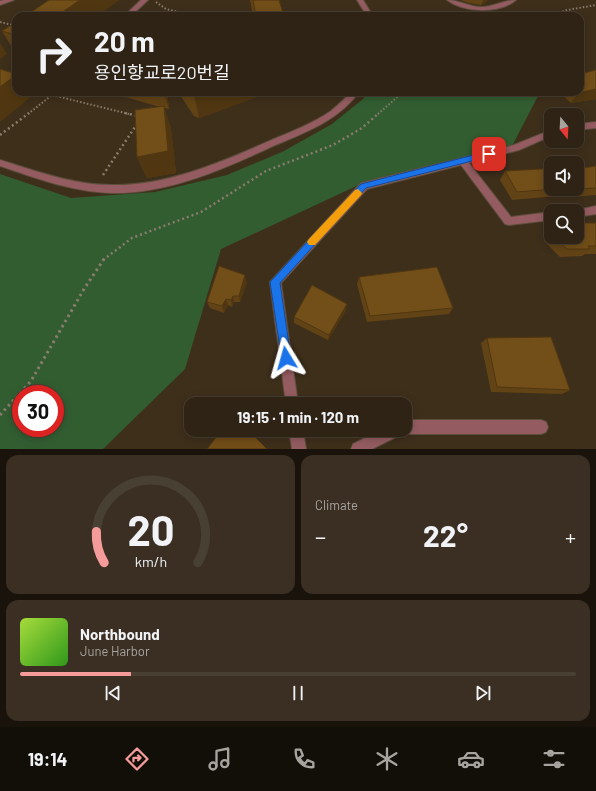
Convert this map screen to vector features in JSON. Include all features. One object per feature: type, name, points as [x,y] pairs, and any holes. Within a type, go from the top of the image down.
[{"type":"street","points":[[0,3],[11,0]]},
{"type":"street","points":[[132,12],[145,0]]},
{"type":"street","points":[[360,0],[368,12]]},
{"type":"street","points":[[450,0],[476,10],[484,10],[513,0]]},
{"type":"street","points":[[0,163],[65,183],[123,189],[139,187],[187,176],[221,165],[316,123],[339,109],[352,96]]},
{"type":"street","points":[[584,126],[596,125]]},
{"type":"street","points":[[291,397],[275,282],[364,186],[516,148],[544,136]]},
{"type":"street","points":[[463,161],[509,221],[544,217]]},
{"type":"street","points":[[584,212],[596,210]]},
{"type":"street","points":[[412,427],[541,427]]},
{"type":"street","points":[[297,437],[299,449]]},
{"type":"street","points":[[358,449],[381,437]]},
{"type":"path","points":[[152,0],[166,9],[179,12]]},
{"type":"path","points":[[561,12],[596,5]]},
{"type":"path","points":[[0,22],[12,25]]},
{"type":"path","points":[[0,136],[51,96]]},
{"type":"path","points":[[56,96],[142,117]]},
{"type":"path","points":[[0,415],[31,381],[84,289],[105,258],[132,238],[201,212],[266,171],[333,145],[362,128],[398,96]]},
{"type":"path","points":[[95,187],[138,123]]},
{"type":"green space","points":[[365,96],[539,96],[512,146],[363,183],[221,249],[185,369],[103,449],[0,449],[0,174],[71,198],[155,192],[227,175],[284,151],[332,124]]},
{"type":"building","points":[[49,0],[80,0],[63,12],[31,12]]},
{"type":"building","points":[[253,0],[279,0],[283,12],[255,12]]},
{"type":"building","points":[[12,25],[12,34],[2,31]]},
{"type":"building","points":[[0,69],[12,73],[12,78],[0,87]]},
{"type":"building","points":[[596,70],[596,89],[584,92],[584,73]]},
{"type":"building","points":[[164,106],[168,151],[137,157],[135,110]]},
{"type":"building","points":[[596,166],[596,188],[584,189],[584,168]]},
{"type":"building","points":[[544,169],[544,190],[517,192],[505,171]]},
{"type":"building","points":[[584,223],[596,223],[596,246],[588,246],[590,249],[567,249],[562,244],[584,244]]},
{"type":"building","points":[[219,266],[245,275],[239,296],[233,296],[231,300],[226,299],[222,306],[207,302]]},
{"type":"building","points":[[437,267],[453,308],[370,316],[359,277]]},
{"type":"building","points":[[312,285],[347,304],[329,335],[294,317]]},
{"type":"building","points":[[551,337],[570,390],[497,387],[487,338]]},
{"type":"building","points":[[216,437],[255,437],[267,449],[207,449]]},
{"type":"slow traffic","points":[[312,242],[358,193]]},
{"type":"route","points":[[286,358],[275,282],[364,186],[489,154]]}]
